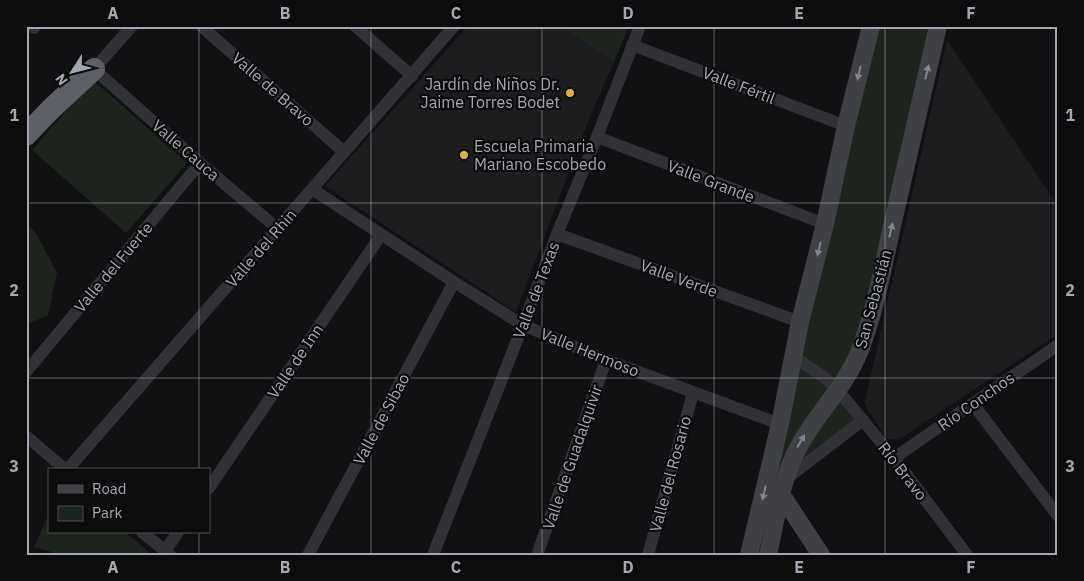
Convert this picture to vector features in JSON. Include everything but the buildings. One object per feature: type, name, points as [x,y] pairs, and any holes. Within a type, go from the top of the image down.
[{"type":"highway","points":[[26,135],[94,69]]},
{"type":"main road","name":"San Sebastián","points":[[768,555],[783,487],[792,460],[812,424],[853,365],[871,316],[938,26]]},
{"type":"main road","points":[[749,555],[780,424],[800,322],[825,224],[870,27]]},
{"type":"main road","points":[[783,487],[821,555]]},
{"type":"street","points":[[94,69],[132,26]]},
{"type":"street","name":"Valle de Bravo","points":[[201,26],[344,152]]},
{"type":"street","points":[[355,26],[412,76]]},
{"type":"street","name":"Valle del Rhin","points":[[69,468],[454,26]]},
{"type":"street","name":"Valle de Texas","points":[[433,555],[640,26]]},
{"type":"street","name":"Valle Fértil","points":[[632,45],[846,126]]},
{"type":"street","name":"Valle Cauca","points":[[94,69],[278,229]]},
{"type":"street","name":"Valle Grande","points":[[597,137],[825,224]]},
{"type":"street","name":"Valle del Fuerte","points":[[26,372],[200,163]]},
{"type":"street","name":"Valle Hermoso","points":[[312,189],[523,325],[606,360],[780,424]]},
{"type":"street","name":"Valle Verde","points":[[557,234],[800,322]]},
{"type":"street","name":"Valle de Inn","points":[[210,487],[382,235]]},
{"type":"street","name":"Valle de Sibao","points":[[308,555],[454,282]]},
{"type":"street","name":"Río Conchos","points":[[894,458],[1057,346]]},
{"type":"street","name":"Río Bravo","points":[[793,356],[825,378],[837,390],[894,458],[966,555]]},
{"type":"street","name":"Valle de Guadalquivir","points":[[537,555],[606,360]]},
{"type":"street","name":"Valle del Rosario","points":[[648,555],[693,393]]},
{"type":"street","points":[[973,404],[1058,516]]},
{"type":"street","points":[[783,487],[863,420]]},
{"type":"street","points":[[26,436],[65,468]]},
{"type":"street","points":[[144,534],[168,553],[177,534]]},
{"type":"shaded area","name":"Escuela Primaria Mariano Escobedo","points":[[468,26],[560,26],[614,62],[587,124],[516,312],[325,186]]},
{"type":"shaded area","points":[[947,40],[1058,206],[1058,334],[898,440],[887,439],[867,409],[865,401]]},
{"type":"green space","points":[[560,26],[629,26],[614,62]]},
{"type":"green space","points":[[871,26],[938,26],[871,316],[837,390],[863,420],[785,480],[768,474]]},
{"type":"green space","points":[[93,80],[187,163],[126,233],[32,150]]},
{"type":"green space","points":[[26,222],[37,235],[57,273],[48,315],[26,325]]},
{"type":"green space","points":[[48,516],[48,534],[127,534],[152,555],[62,555],[34,547]]},
{"type":"place","name":"Jardín de Niños Dr. Jaime Torres Bodet","points":[[570,93]]},
{"type":"place","name":"Escuela Primaria Mariano Escobedo","points":[[464,155]]}]
